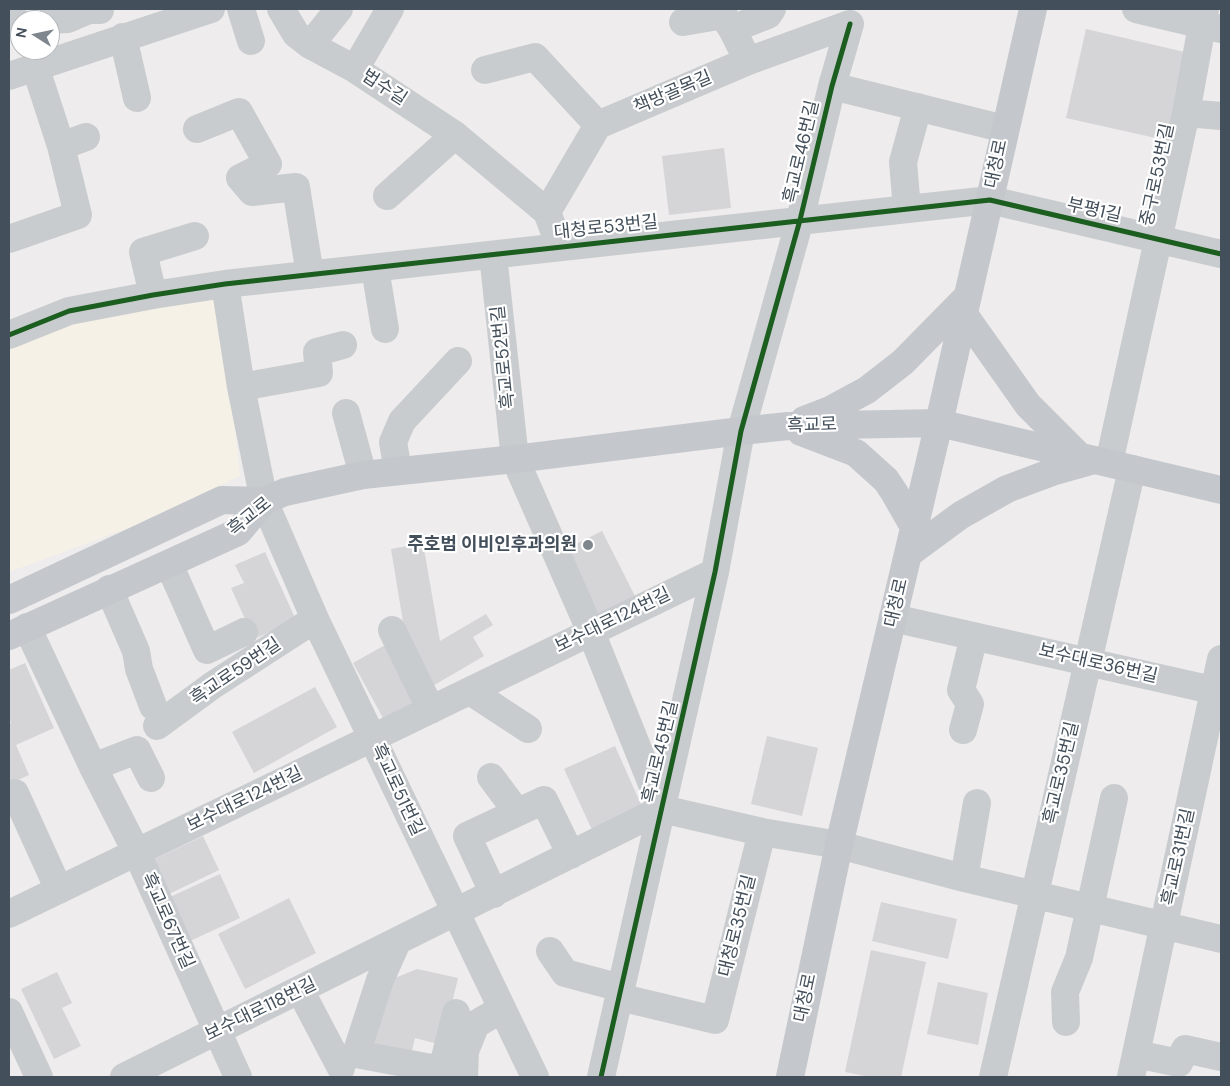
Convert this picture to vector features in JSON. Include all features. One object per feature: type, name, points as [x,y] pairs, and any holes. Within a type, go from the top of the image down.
[{"type":"main road","name":"대청로","points":[[790,1077],[839,845],[939,423],[1033,9]]},
{"type":"main road","points":[[788,426],[830,410],[867,390],[903,362],[966,305],[1028,405],[1103,462]]},
{"type":"main road","name":"흑교로","points":[[18,632],[238,532],[264,500],[285,492],[363,474],[515,459],[788,426],[939,423],[1221,490]]},
{"type":"main road","points":[[788,426],[856,453],[886,480],[914,527]]},
{"type":"main road","points":[[908,554],[961,515],[1006,489],[1055,471],[1103,462]]},
{"type":"main road","points":[[9,600],[222,500],[264,500]]},
{"type":"street","points":[[60,19],[68,19],[89,10],[100,9],[109,12],[121,38],[137,98]]},
{"type":"street","points":[[9,76],[211,9]]},
{"type":"street","points":[[241,9],[252,41]]},
{"type":"street","name":"법수길","points":[[281,9],[296,34],[310,45],[355,69],[455,135],[547,212],[560,246]]},
{"type":"street","points":[[310,45],[339,9]]},
{"type":"street","points":[[355,69],[390,9]]},
{"type":"street","points":[[683,22],[768,15],[772,9]]},
{"type":"street","points":[[1136,9],[1210,21]]},
{"type":"street","points":[[725,18],[748,61]]},
{"type":"street","name":"중구로53번길","points":[[1103,462],[1158,240],[1186,113],[1210,21]]},
{"type":"street","name":"책방골목길","points":[[598,125],[748,61],[850,24]]},
{"type":"street","name":"흑교로46번길","points":[[741,431],[800,220],[832,86],[850,24]]},
{"type":"street","points":[[485,70],[535,57],[598,125],[547,212]]},
{"type":"street","points":[[9,239],[78,215],[61,146],[35,66]]},
{"type":"street","name":"대청로","points":[[832,86],[1005,129]]},
{"type":"street","points":[[907,209],[904,162],[918,107]]},
{"type":"street","points":[[197,129],[239,112],[268,164],[240,178],[252,192],[296,187],[310,275]]},
{"type":"street","name":"중구로53번길","points":[[1186,113],[1221,116]]},
{"type":"street","points":[[387,196],[455,135]]},
{"type":"street","points":[[61,146],[86,137]]},
{"type":"street","name":"대청로53번길","points":[[10,328],[69,311],[225,284],[990,200]]},
{"type":"street","name":"부평1길","points":[[990,200],[1221,254]]},
{"type":"street","points":[[153,295],[143,252],[195,236]]},
{"type":"street","name":"흑교로52번길","points":[[493,255],[515,459]]},
{"type":"street","points":[[376,268],[385,329]]},
{"type":"street","name":"흑교로51번길","points":[[225,284],[241,387],[264,500],[315,619],[535,1077]]},
{"type":"street","points":[[241,387],[319,373],[317,352],[343,345]]},
{"type":"street","points":[[398,471],[393,442],[402,421],[458,361]]},
{"type":"street","points":[[346,413],[363,474]]},
{"type":"street","name":"흑교로45번길","points":[[601,1077],[715,572],[741,431]]},
{"type":"street","points":[[515,459],[591,632],[662,809],[762,832],[839,845],[964,878],[1221,939]]},
{"type":"street","name":"흑교로35번길","points":[[993,1077],[1088,662],[1103,462]]},
{"type":"street","points":[[170,564],[207,650],[244,632]]},
{"type":"street","name":"보수대로124번길","points":[[9,914],[715,572]]},
{"type":"street","name":"흑교로59번길","points":[[109,589],[136,651],[139,670],[155,716],[213,685],[315,619]]},
{"type":"street","name":"보수대로36번길","points":[[893,618],[1218,692]]},
{"type":"street","points":[[392,630],[431,710]]},
{"type":"street","name":"흑교로67번길","points":[[18,632],[93,767],[137,853],[238,1077]]},
{"type":"street","points":[[963,730],[970,704],[961,690],[974,636]]},
{"type":"street","name":"흑교로31번길","points":[[1221,659],[1218,692],[1133,1066],[1179,1063],[1185,1049],[1221,1057]]},
{"type":"street","points":[[470,690],[528,730]]},
{"type":"street","points":[[93,767],[137,750],[151,778]]},
{"type":"street","points":[[491,777],[517,812]]},
{"type":"street","points":[[16,792],[59,890]]},
{"type":"street","points":[[1066,1022],[1065,992],[1079,958],[1114,798]]},
{"type":"street","points":[[494,894],[467,836],[544,800],[571,855]]},
{"type":"street","points":[[964,878],[977,803]]},
{"type":"street","name":"보수대로118번길","points":[[124,1077],[662,809]]},
{"type":"street","name":"대청로35번길","points":[[620,993],[715,1020],[762,832]]},
{"type":"street","points":[[397,942],[380,980],[356,1054],[453,1074]]},
{"type":"street","points":[[550,951],[565,974],[620,993]]},
{"type":"street","points":[[300,990],[341,1068]]},
{"type":"street","points":[[453,1074],[476,1024],[502,1009]]},
{"type":"street","points":[[9,1012],[39,1077]]},
{"type":"street","points":[[453,1074],[456,1013]]},
{"type":"shaded area","points":[[221,290],[240,476],[131,527],[9,572],[9,347],[67,323]]},
{"type":"building","points":[[1086,29],[1189,53],[1169,141],[1066,118]]},
{"type":"building","points":[[724,148],[731,208],[669,215],[662,156]]},
{"type":"building","points":[[602,531],[636,598],[596,618],[562,551]]},
{"type":"building","points":[[423,543],[440,641],[486,614],[493,625],[473,637],[484,656],[431,687],[407,646],[391,549]]},
{"type":"building","points":[[265,552],[296,620],[254,639],[231,588],[244,583],[235,565]]},
{"type":"building","points":[[385,645],[416,702],[384,720],[353,663]]},
{"type":"building","points":[[25,663],[54,728],[16,745],[29,775],[9,784],[9,724],[11,723],[9,718],[9,670]]},
{"type":"building","points":[[315,687],[337,727],[254,773],[232,732]]},
{"type":"building","points":[[767,736],[818,748],[802,816],[751,804]]},
{"type":"building","points":[[615,746],[643,809],[593,832],[564,769]]},
{"type":"building","points":[[203,836],[219,870],[167,895],[151,861]]},
{"type":"building","points":[[220,874],[240,918],[190,941],[170,897]]},
{"type":"building","points":[[289,898],[316,953],[245,989],[218,934]]},
{"type":"building","points":[[881,902],[957,919],[948,959],[872,941]]},
{"type":"building","points":[[871,950],[926,962],[901,1077],[870,1077],[845,1072]]},
{"type":"building","points":[[417,969],[458,978],[442,1045],[415,1038],[411,1055],[371,1046],[385,982]]},
{"type":"building","points":[[57,972],[72,1003],[62,1008],[81,1046],[54,1059],[21,989]]},
{"type":"building","points":[[938,982],[988,993],[978,1045],[927,1034]]},
{"type":"cycle path","points":[[601,1077],[715,572],[741,431],[800,220],[832,86],[850,24]]},
{"type":"cycle path","points":[[9,335],[69,311],[225,284],[990,200],[1221,254]]},
{"type":"place","name":"주호범 이비인후과의원","points":[[588,545]]}]
